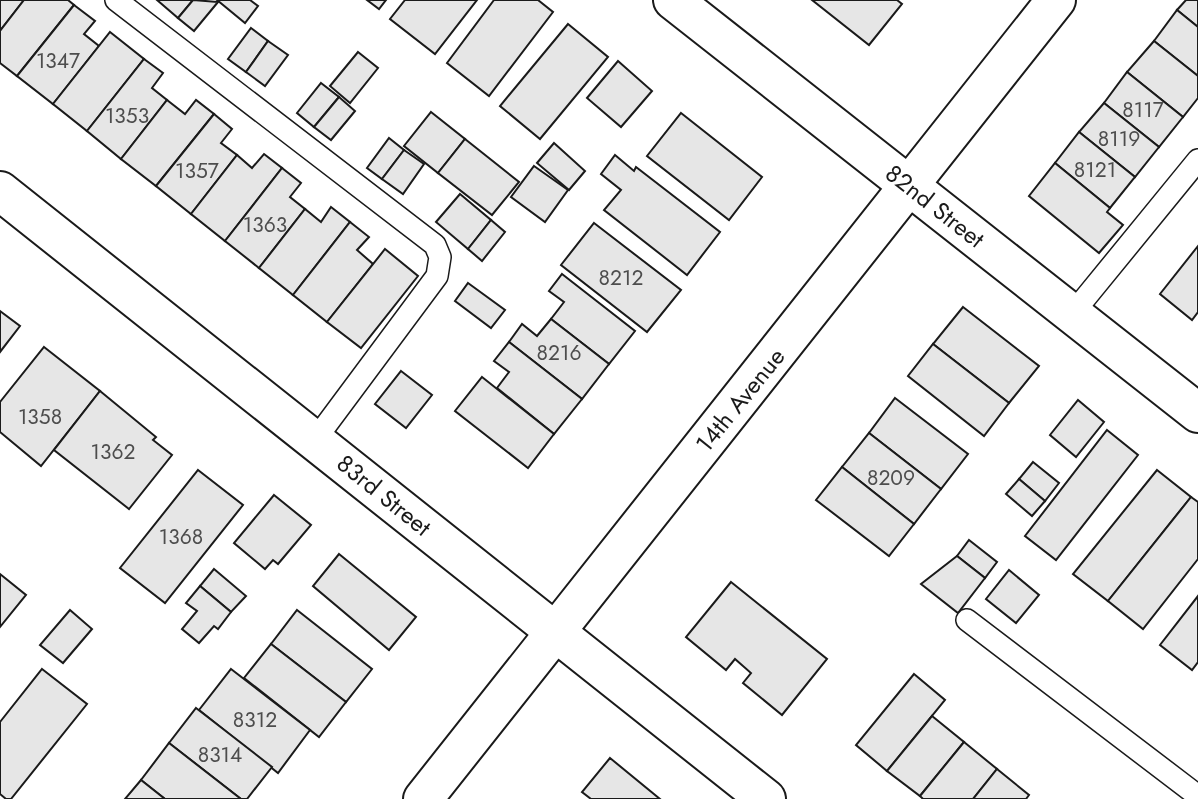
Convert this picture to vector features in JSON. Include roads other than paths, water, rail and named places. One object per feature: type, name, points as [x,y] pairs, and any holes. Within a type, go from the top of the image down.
[{"type":"street","name":"82nd Street","points":[[673,0],[1198,413]]},
{"type":"street","name":"14th Avenue","points":[[423,799],[1056,0]]},
{"type":"street","name":"83rd Street","points":[[0,191],[766,799]]},
{"type":"lane","points":[[116,0],[435,245],[440,257],[437,276],[315,440]]},
{"type":"lane","points":[[1073,313],[1198,160]]},
{"type":"lane","points":[[967,620],[1198,796]]}]
